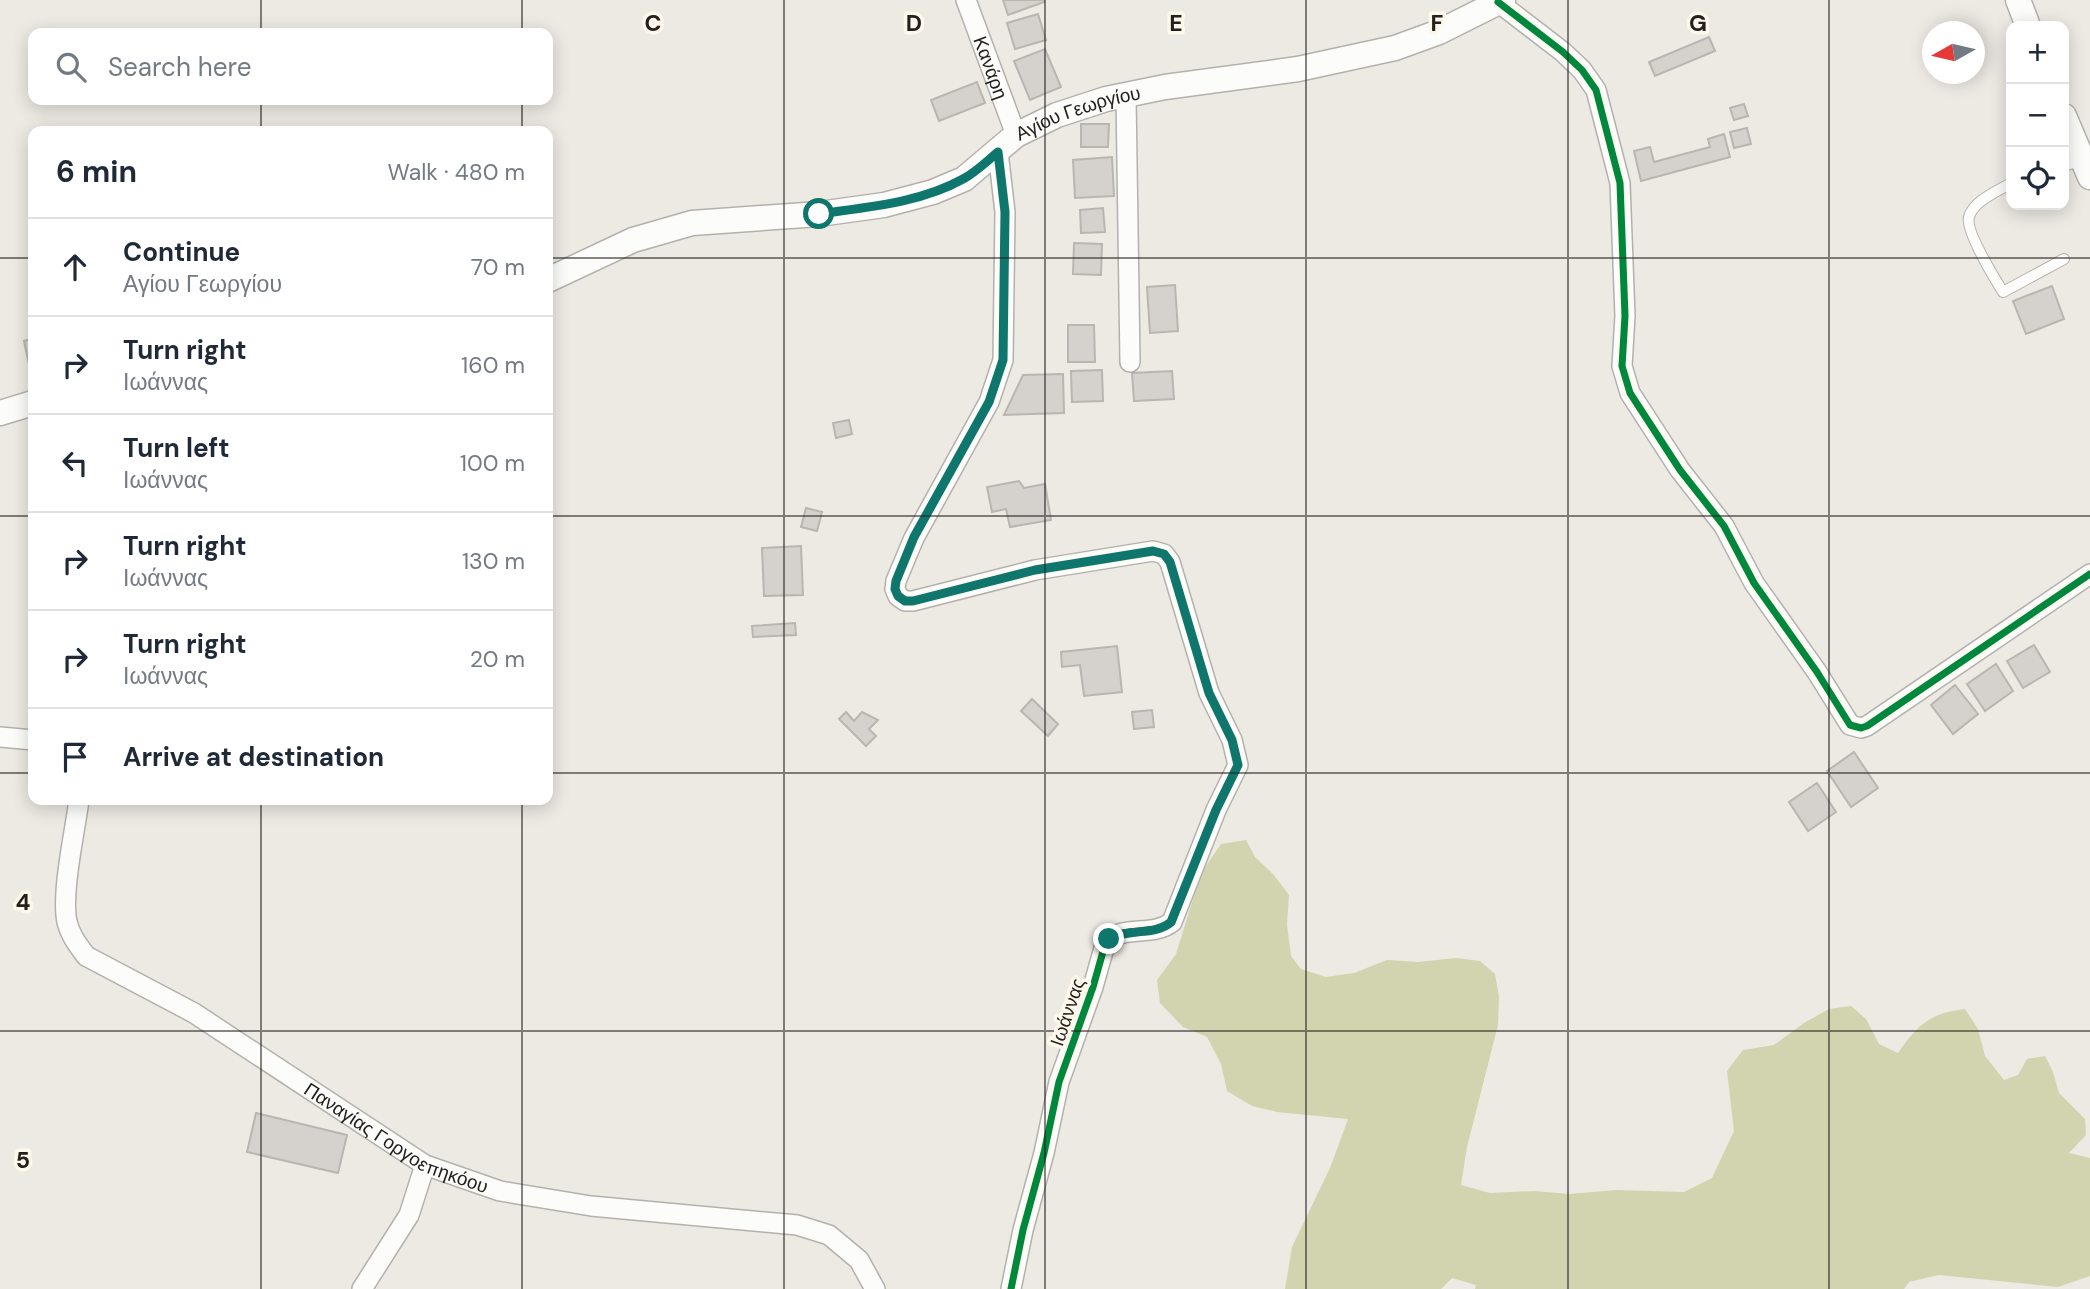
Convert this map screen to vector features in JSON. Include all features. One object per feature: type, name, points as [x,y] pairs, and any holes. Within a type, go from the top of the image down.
[{"type":"street","name":"Κανάρη","points":[[966,0],[1016,135]]},
{"type":"street","points":[[2018,0],[2026,21]]},
{"type":"street","name":"Αγίου Γεωργίου","points":[[553,278],[633,240],[692,223],[819,214],[884,205],[933,192],[964,179],[1016,135],[1057,115],[1165,88],[1337,62],[1395,48],[1439,32],[1500,1]]},
{"type":"street","points":[[1500,1],[1563,52],[1596,90],[1620,183],[1625,316],[1622,366],[1630,393],[1680,470],[1724,526],[1754,583],[1817,672],[1850,725],[1861,728],[1867,726],[2090,574]]},
{"type":"street","points":[[1126,96],[1130,362]]},
{"type":"street","points":[[2069,135],[2078,168]]},
{"type":"street","name":"Ιωάννας","points":[[998,152],[1005,212],[1003,360],[989,402],[914,537],[895,589],[898,596],[905,601],[913,601],[1035,570],[1153,551],[1164,554],[1170,562],[1209,693],[1232,740],[1238,765],[1216,810],[1171,922],[1161,928],[1116,935],[1106,942],[1059,1082],[1045,1153],[1023,1230],[1011,1289]]},
{"type":"street","points":[[0,413],[28,405]]},
{"type":"street","points":[[0,737],[28,740]]},
{"type":"street","name":"Παναγίας Γοργοεπηκόου","points":[[78,805],[66,897],[67,922],[75,941],[86,956],[194,1013],[425,1165],[500,1191],[591,1206],[797,1225],[829,1235],[859,1261],[876,1289]]},
{"type":"street","points":[[362,1289],[409,1215],[425,1165]]},
{"type":"lane","points":[[2006,186],[1977,205],[1969,216],[1969,225],[1979,250],[2003,292],[2064,259]]},
{"type":"green space","points":[[1246,840],[1255,857],[1289,895],[1287,925],[1291,956],[1301,969],[1326,977],[1354,973],[1387,960],[1418,962],[1456,958],[1480,961],[1495,974],[1499,997],[1498,1025],[1467,1147],[1461,1185],[1490,1193],[1534,1191],[1570,1194],[1616,1190],[1684,1192],[1712,1178],[1734,1131],[1727,1071],[1743,1050],[1774,1045],[1829,1009],[1851,1006],[1866,1019],[1879,1044],[1898,1053],[1912,1034],[1926,1022],[1943,1013],[1965,1009],[1978,1029],[1985,1056],[2004,1080],[2018,1075],[2027,1059],[2045,1056],[2059,1093],[2085,1119],[2086,1135],[2069,1153],[2090,1158],[2090,1276],[2058,1287],[1939,1275],[1909,1282],[1904,1289],[1475,1289],[1476,1285],[1452,1278],[1441,1289],[1285,1289],[1292,1247],[1330,1168],[1348,1119],[1277,1112],[1252,1106],[1227,1091],[1221,1064],[1207,1037],[1183,1027],[1160,1003],[1157,980],[1176,954],[1201,873],[1221,844]]},
{"type":"building","points":[[1003,0],[1044,0],[1044,2],[1008,15]]},
{"type":"building","points":[[1038,14],[1046,40],[1015,49],[1007,23]]},
{"type":"building","points":[[1709,37],[1715,51],[1655,76],[1649,62]]},
{"type":"building","points":[[1045,49],[1061,87],[1030,100],[1014,61]]},
{"type":"building","points":[[977,82],[985,103],[939,121],[931,100]]},
{"type":"building","points":[[1744,104],[1748,116],[1734,120],[1730,108]]},
{"type":"building","points":[[1081,124],[1109,124],[1108,147],[1081,147]]},
{"type":"building","points":[[1747,128],[1751,144],[1734,148],[1730,132]]},
{"type":"building","points":[[1724,134],[1730,157],[1641,181],[1634,151],[1650,147],[1654,162],[1710,147],[1708,139]]},
{"type":"building","points":[[1112,157],[1114,196],[1075,198],[1073,160]]},
{"type":"building","points":[[1103,208],[1105,232],[1081,233],[1080,210]]},
{"type":"building","points":[[1074,243],[1102,244],[1101,275],[1073,274]]},
{"type":"building","points":[[1175,285],[1178,331],[1150,333],[1147,287]]},
{"type":"building","points":[[2052,286],[2064,319],[2026,334],[2013,301]]},
{"type":"building","points":[[1068,325],[1094,325],[1095,362],[1068,362]]},
{"type":"building","points":[[28,340],[28,360],[24,341]]},
{"type":"building","points":[[1102,370],[1103,401],[1072,402],[1071,371]]},
{"type":"building","points":[[1172,371],[1174,399],[1134,401],[1132,373]]},
{"type":"building","points":[[1063,374],[1064,413],[1004,415],[1023,375]]},
{"type":"building","points":[[849,420],[852,434],[836,438],[833,423]]},
{"type":"building","points":[[1019,481],[1024,488],[1045,484],[1051,520],[1010,527],[1006,509],[992,512],[987,487]]},
{"type":"building","points":[[806,508],[822,512],[817,531],[801,527]]},
{"type":"building","points":[[801,546],[803,595],[764,596],[762,548]]},
{"type":"building","points":[[795,623],[796,635],[753,637],[752,626]]},
{"type":"building","points":[[2034,645],[2050,672],[2023,688],[2007,661]]},
{"type":"building","points":[[1117,646],[1122,692],[1084,696],[1080,665],[1062,667],[1061,652]]},
{"type":"building","points":[[1996,664],[2013,691],[1985,711],[1967,684]]},
{"type":"building","points":[[1955,685],[1978,714],[1953,734],[1931,705]]},
{"type":"building","points":[[1032,699],[1058,724],[1048,736],[1021,711]]},
{"type":"building","points":[[1152,710],[1154,727],[1134,729],[1132,712]]},
{"type":"building","points":[[846,712],[854,721],[862,712],[878,720],[869,729],[876,736],[866,746],[839,719]]},
{"type":"building","points":[[1854,752],[1878,788],[1851,807],[1827,771]]},
{"type":"building","points":[[1817,783],[1836,812],[1808,831],[1789,802]]},
{"type":"building","points":[[256,1113],[347,1135],[338,1173],[247,1152]]},
{"type":"cycle path","points":[[1498,2],[1563,52],[1582,70],[1596,90],[1620,183],[1625,316],[1622,366],[1630,393],[1680,470],[1724,526],[1754,583],[1817,672],[1850,725],[1861,728],[1867,726],[2090,574]]},
{"type":"cycle path","points":[[998,152],[1005,212],[1003,360],[989,402],[914,538],[895,589],[898,596],[905,601],[913,601],[1035,570],[1153,551],[1164,554],[1170,562],[1209,693],[1232,740],[1238,765],[1216,810],[1172,922],[1156,929],[1121,933],[1106,941],[1093,987],[1059,1082],[1011,1289]]},
{"type":"route","points":[[819,214],[884,205],[933,192],[964,179],[998,152],[1005,212],[1003,360],[999,379],[914,537],[896,581],[898,596],[905,601],[913,601],[1035,570],[1153,551],[1164,554],[1170,562],[1209,693],[1232,740],[1238,765],[1216,810],[1169,925],[1116,935],[1109,939]]}]
